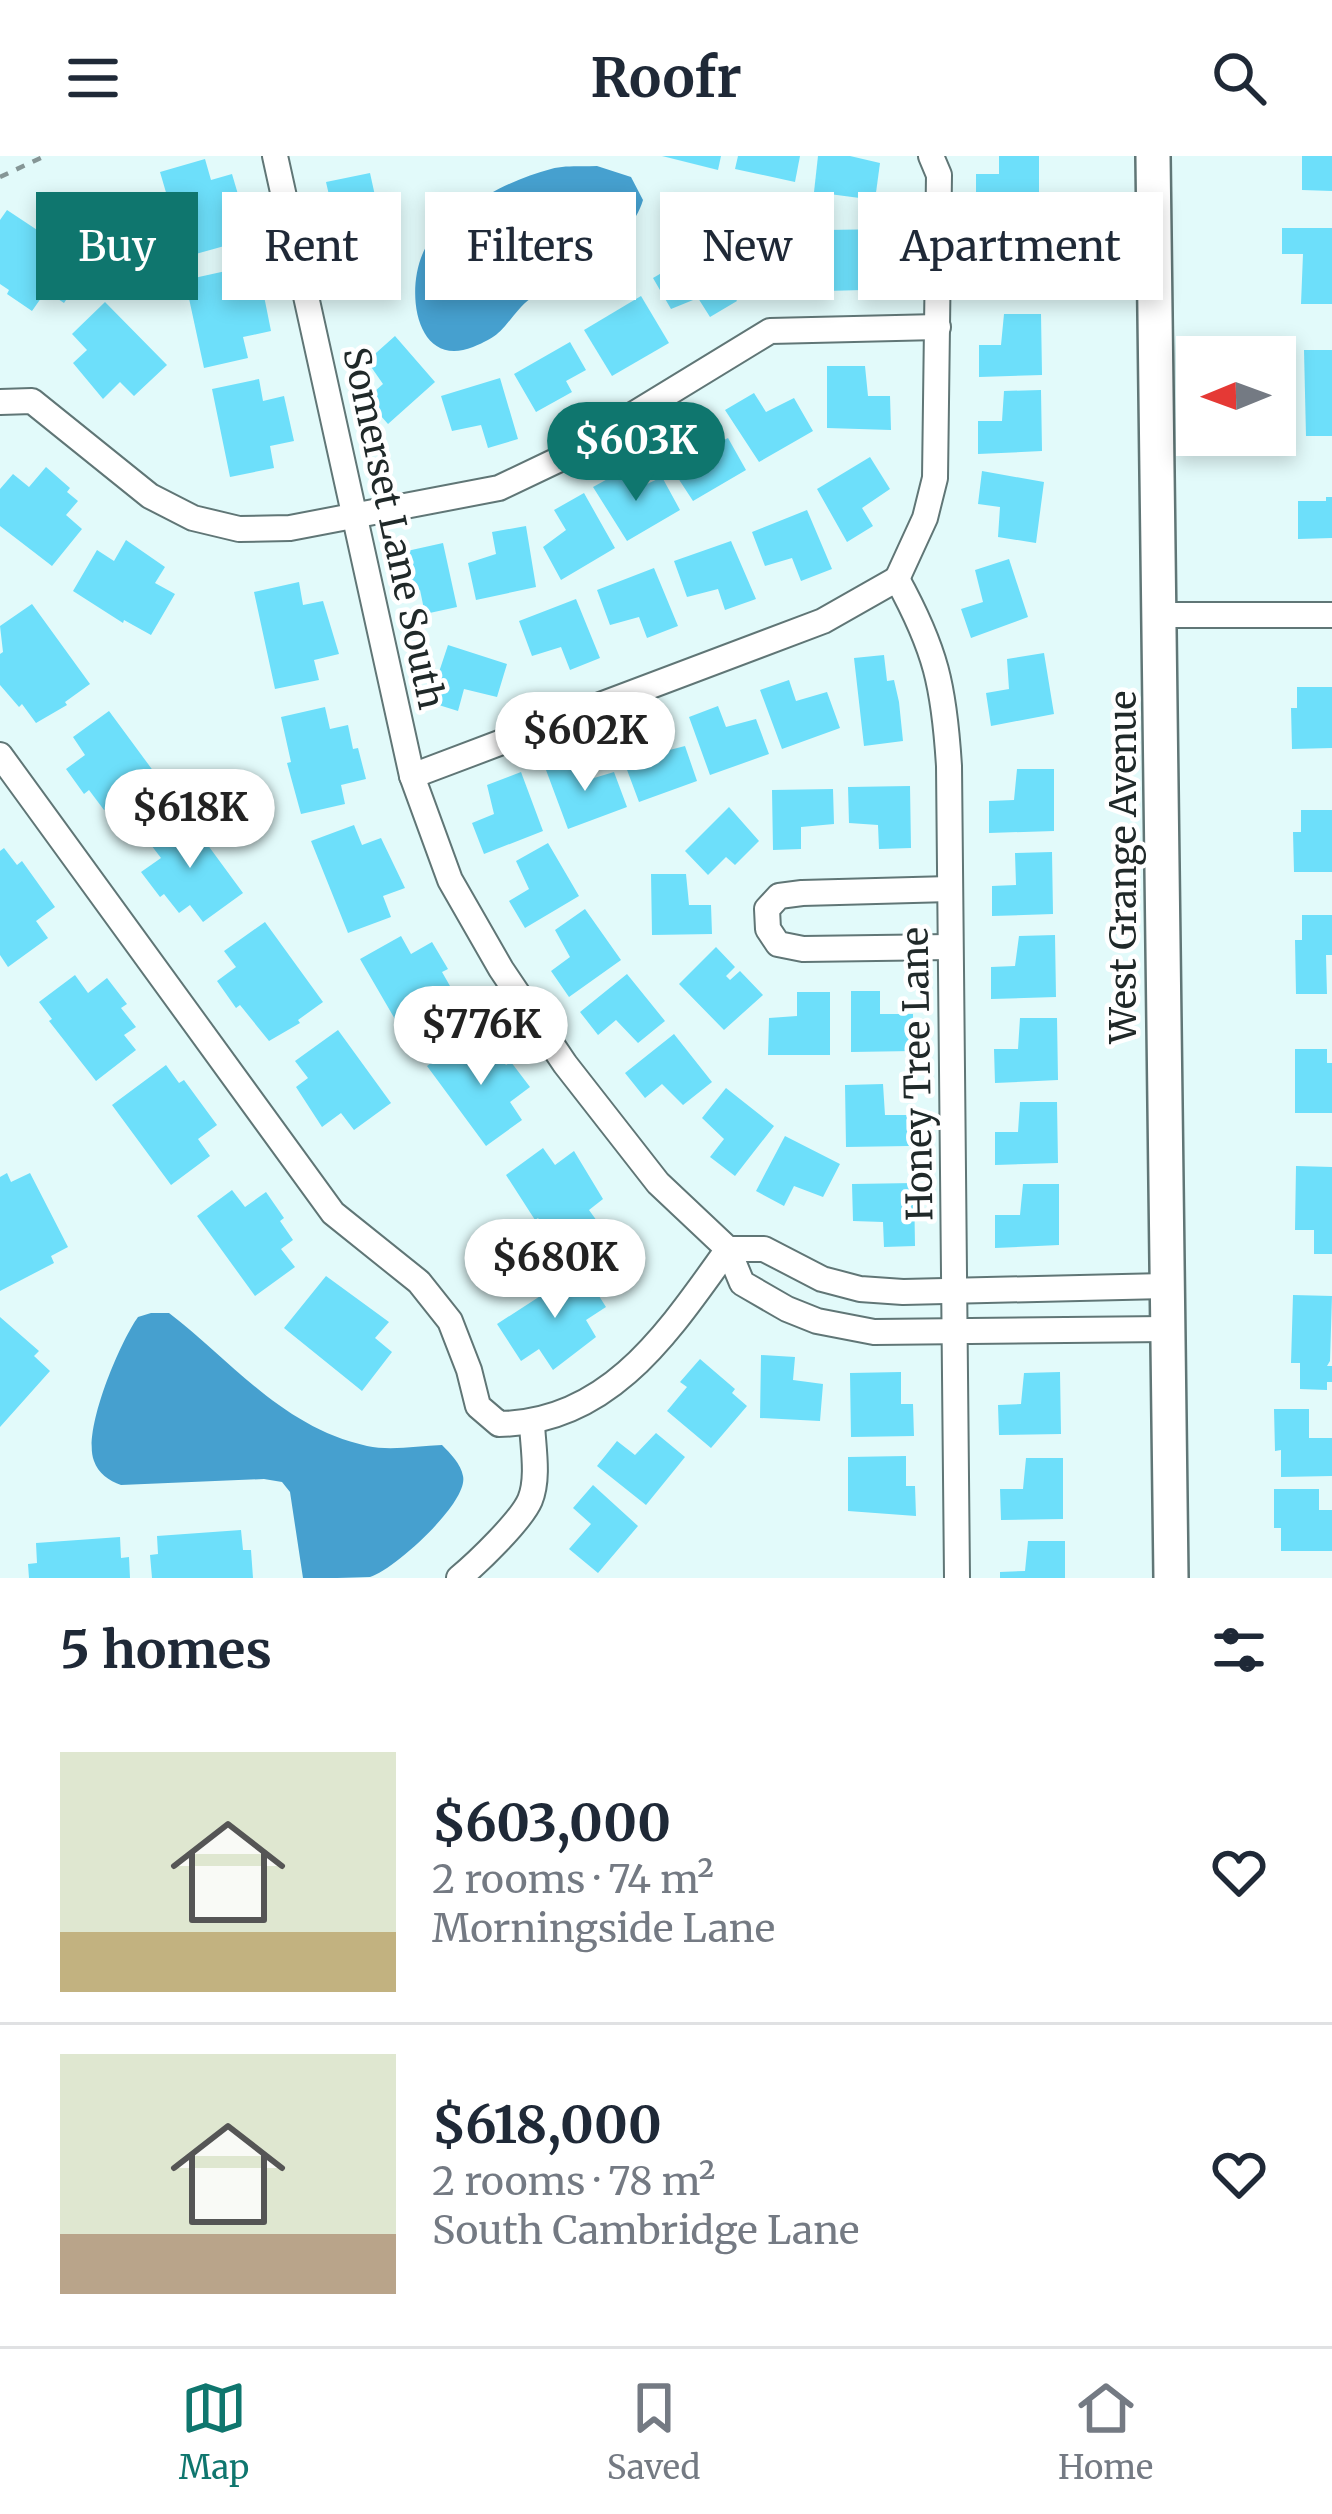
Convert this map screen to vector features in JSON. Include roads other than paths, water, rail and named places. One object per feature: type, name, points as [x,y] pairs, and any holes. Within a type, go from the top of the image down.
[{"type":"street","name":"Somerset Lane South","points":[[275,156],[412,776],[450,880],[513,988],[565,1064],[658,1184],[728,1249],[742,1282],[764,1298],[817,1321],[874,1332],[1166,1329]]},
{"type":"street","points":[[412,776],[823,621],[897,579],[925,518],[935,478],[939,175],[931,156]]},
{"type":"street","name":"West Grange Avenue","points":[[1153,156],[1171,1578]]},
{"type":"street","points":[[0,402],[32,400],[150,496],[193,518],[239,529],[290,528],[499,488],[562,458],[770,331],[938,327]]},
{"type":"street","name":"Honey Tree Lane","points":[[897,579],[928,635],[945,702],[957,1578]]},
{"type":"street","points":[[1160,616],[1332,615]]},
{"type":"street","points":[[0,755],[332,1213],[419,1282],[450,1322],[478,1406],[499,1424],[532,1424],[572,1412],[620,1379],[681,1314],[728,1249],[764,1250],[822,1279],[860,1289],[1165,1286]]},
{"type":"street","points":[[950,889],[802,893],[778,896],[767,909],[768,929],[778,944],[790,947],[950,947]]},
{"type":"street","points":[[459,1578],[480,1561],[530,1501],[535,1468],[532,1424]]},
{"type":"water","points":[[597,166],[631,177],[643,200],[637,214],[636,192],[493,192],[556,168]]},
{"type":"water","points":[[425,250],[425,300],[529,300],[490,339],[452,351],[436,345],[424,333],[415,294]]},
{"type":"water","points":[[169,1313],[284,1409],[337,1437],[376,1447],[442,1445],[463,1476],[454,1502],[428,1534],[381,1572],[370,1577],[303,1578],[290,1492],[282,1482],[121,1485],[108,1479],[96,1465],[92,1447],[98,1409],[130,1329],[138,1317]]}]
